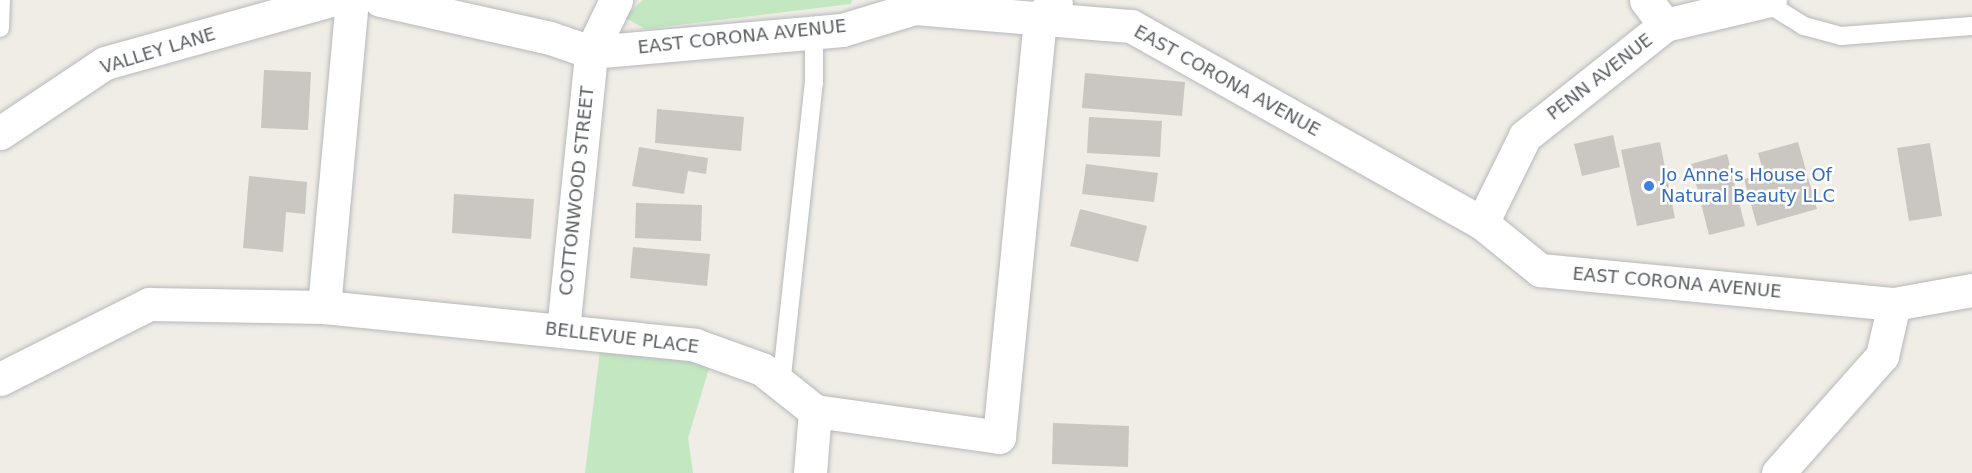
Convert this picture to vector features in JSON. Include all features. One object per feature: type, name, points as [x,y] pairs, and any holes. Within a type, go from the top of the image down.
[{"type":"street","name":"VALLEY LANE","points":[[6,120],[105,63],[331,0]]},
{"type":"street","points":[[324,307],[352,0]]},
{"type":"street","name":"EAST CORONA AVENUE","points":[[380,0],[550,38],[591,52],[842,30],[912,4],[1050,8],[1131,26],[1482,223],[1540,270],[1894,304],[1972,290]]},
{"type":"street","name":"COTTONWOOD STREET","points":[[563,330],[591,52],[616,0]]},
{"type":"street","points":[[1646,0],[1665,25]]},
{"type":"street","name":"PENN AVENUE","points":[[1482,223],[1525,136],[1665,25],[1769,1]]},
{"type":"street","points":[[810,473],[815,411],[999,437],[1050,8]]},
{"type":"street","name":"BELLEVUE PLACE","points":[[0,379],[149,304],[324,307],[695,345],[762,369],[815,411]]},
{"type":"street","points":[[1778,473],[1882,356],[1894,304]]},
{"type":"lane","points":[[0,28],[1,0]]},
{"type":"lane","points":[[1769,1],[1804,26],[1841,36],[1972,26]]},
{"type":"lane","points":[[782,385],[814,84],[813,33]]},
{"type":"green space","points":[[643,0],[852,0],[851,4],[645,29],[624,17]]},
{"type":"green space","points":[[602,334],[714,352],[688,438],[693,473],[585,473]]},
{"type":"building","points":[[264,70],[311,72],[308,130],[261,128]]},
{"type":"building","points":[[1085,73],[1185,82],[1182,116],[1082,108]]},
{"type":"building","points":[[657,109],[744,117],[741,151],[655,143]]},
{"type":"building","points":[[1089,117],[1162,121],[1160,157],[1087,153]]},
{"type":"building","points":[[1613,135],[1620,167],[1582,176],[1574,144]]},
{"type":"building","points":[[1660,142],[1675,218],[1637,226],[1621,150]]},
{"type":"building","points":[[1798,142],[1817,209],[1757,226],[1744,179],[1764,174],[1758,153]]},
{"type":"building","points":[[1930,143],[1942,216],[1909,221],[1897,148]]},
{"type":"building","points":[[639,147],[708,158],[706,174],[688,171],[684,194],[632,186]]},
{"type":"building","points":[[1727,154],[1745,226],[1709,235],[1691,164]]},
{"type":"building","points":[[1086,164],[1158,173],[1154,202],[1082,194]]},
{"type":"building","points":[[249,176],[307,182],[305,214],[286,212],[283,252],[243,248]]},
{"type":"building","points":[[454,194],[534,199],[531,239],[452,233]]},
{"type":"building","points":[[636,203],[702,205],[701,241],[635,238]]},
{"type":"building","points":[[1080,209],[1147,226],[1138,262],[1070,246]]},
{"type":"building","points":[[633,247],[710,254],[707,286],[630,278]]},
{"type":"building","points":[[1053,423],[1129,426],[1128,467],[1052,464]]},
{"type":"place","name":"Jo Anne's House Of Natural Beauty LLC","points":[[1649,186]]}]
